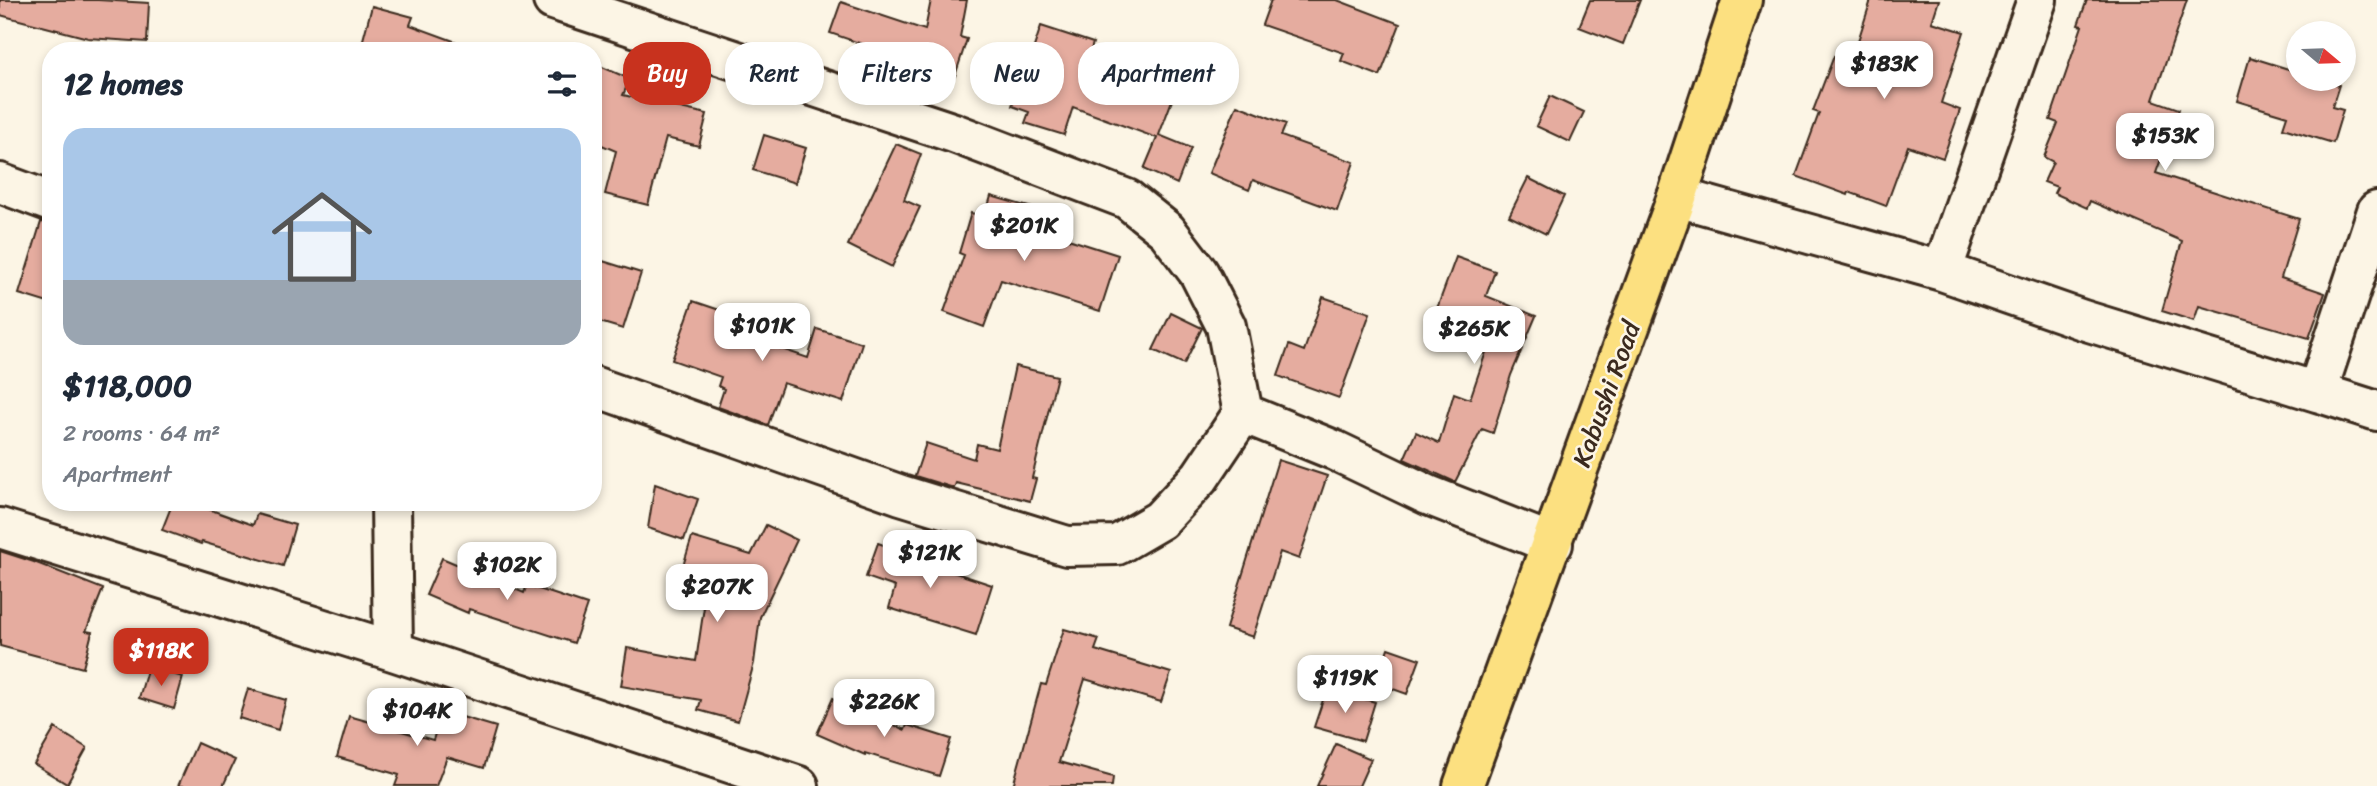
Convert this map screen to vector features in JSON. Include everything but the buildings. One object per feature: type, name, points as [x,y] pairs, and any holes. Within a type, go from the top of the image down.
[{"type":"main road","name":"Kabushi Road","points":[[1463,786],[1677,197],[1742,0]]},
{"type":"street","points":[[553,0],[954,134],[1127,199],[1167,231],[1199,273],[1226,326],[1243,413],[1200,477],[1160,520],[1117,545],[1067,546],[901,495],[602,389]]},
{"type":"street","points":[[1942,271],[2037,0]]},
{"type":"street","points":[[0,183],[42,199]]},
{"type":"street","points":[[1677,197],[1942,271],[2083,320],[2377,411]]},
{"type":"street","points":[[2317,392],[2377,211]]},
{"type":"street","points":[[1243,413],[1334,450],[1428,495],[1553,544]]},
{"type":"street","points":[[391,511],[393,651]]},
{"type":"street","points":[[0,528],[393,651],[799,786]]}]
